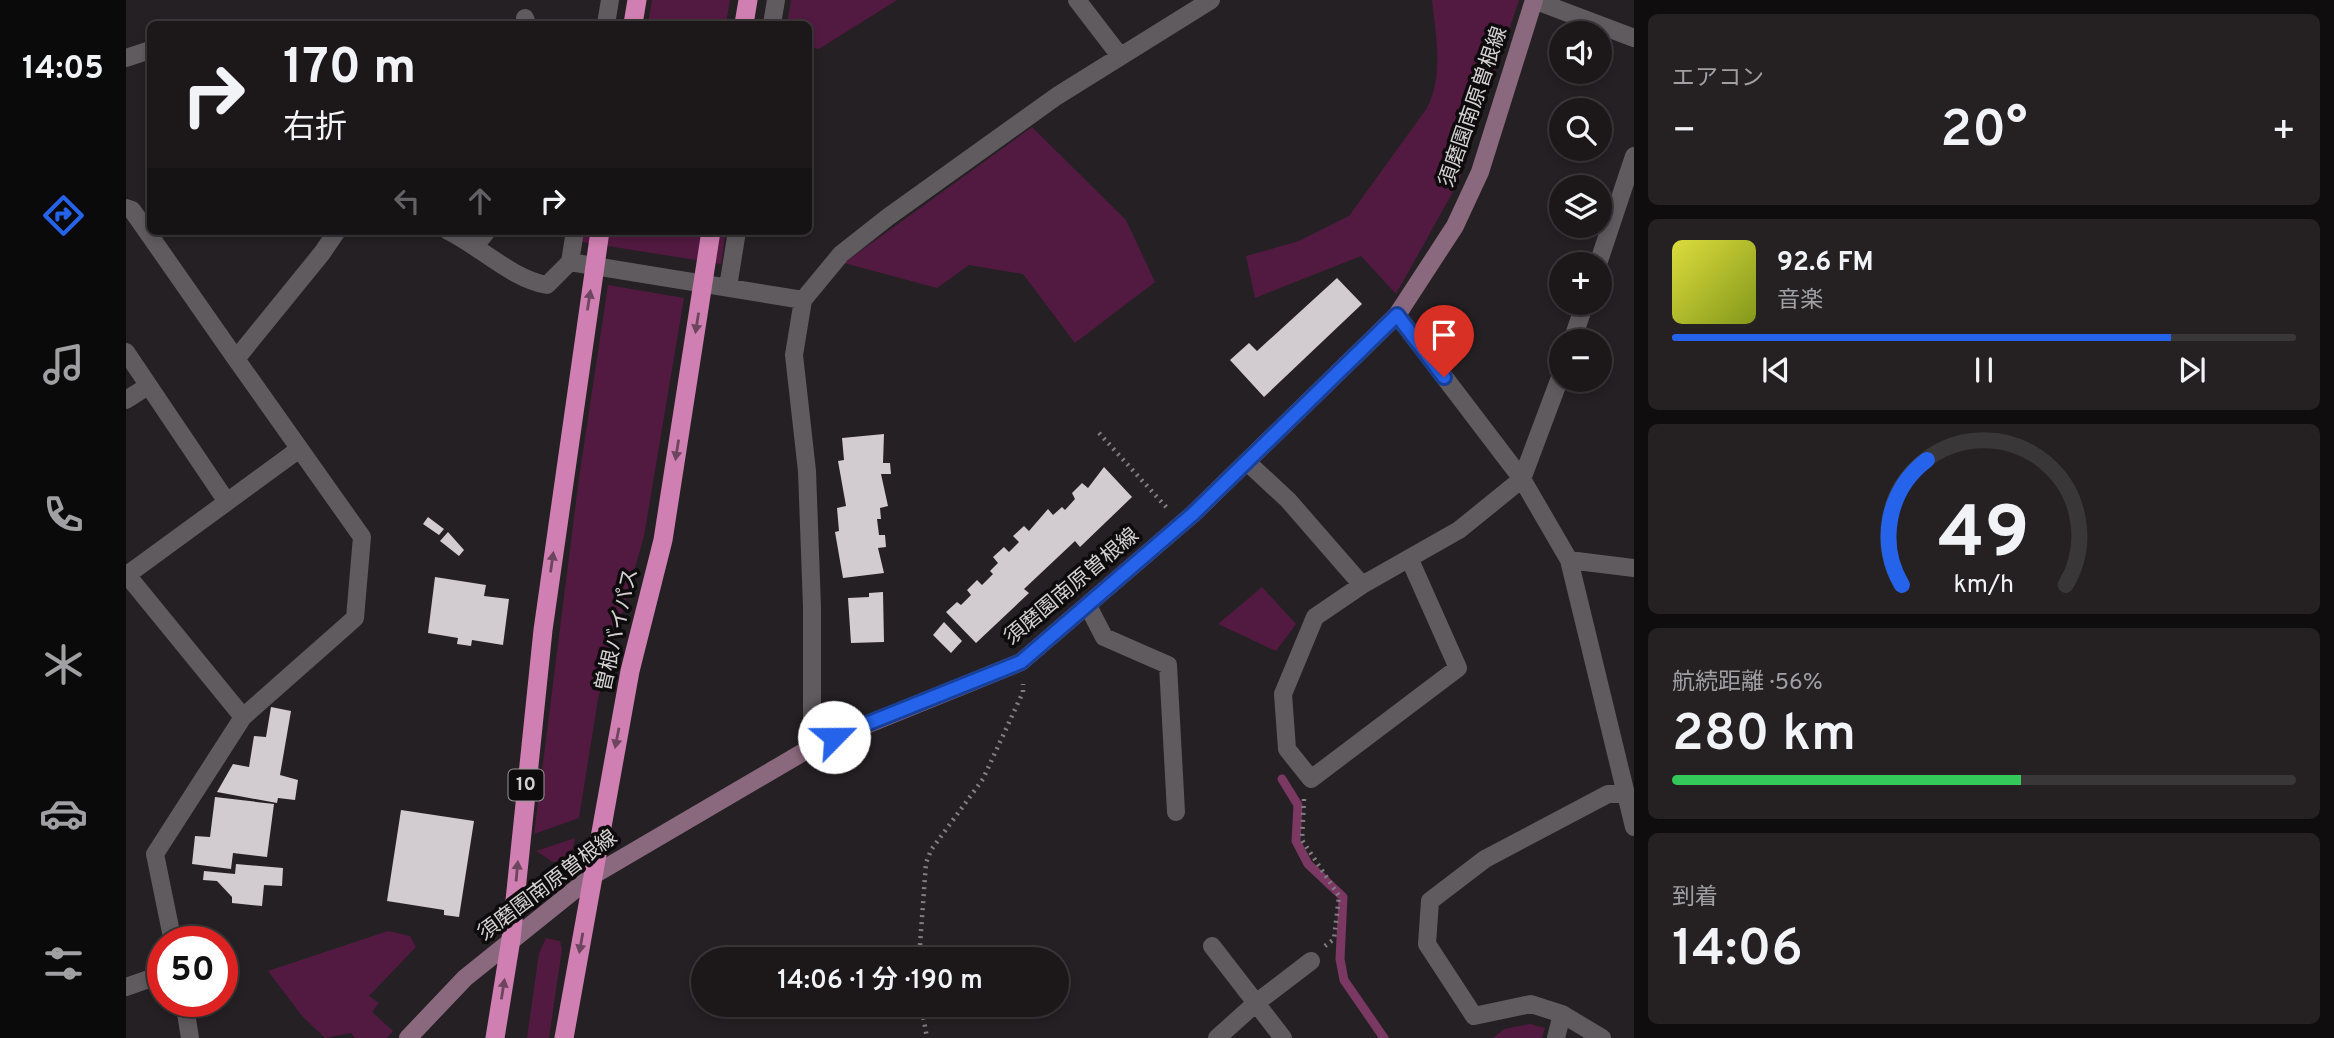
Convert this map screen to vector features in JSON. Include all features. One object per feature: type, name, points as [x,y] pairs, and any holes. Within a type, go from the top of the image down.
[{"type":"highway","points":[[634,21],[637,0]]},
{"type":"highway","points":[[744,21],[748,0]]},
{"type":"highway","name":"10","points":[[495,1038],[511,939],[543,630],[599,235]]},
{"type":"highway","name":"曽根バイパス","points":[[564,1038],[630,671],[663,540],[710,235]]},
{"type":"main road","name":"須磨園南原曽根線","points":[[408,1038],[450,991],[592,876],[812,747],[1021,662],[1182,524],[1397,315],[1455,226],[1480,172],[1534,0]]},
{"type":"street","points":[[606,21],[610,0]]},
{"type":"street","points":[[772,21],[776,0]]},
{"type":"street","points":[[1077,0],[1120,56]]},
{"type":"street","points":[[812,747],[812,607],[807,471],[794,355],[803,300],[841,254],[869,232],[1057,96],[1212,0]]},
{"type":"street","points":[[1534,0],[1634,38]]},
{"type":"street","points":[[126,58],[147,51]]},
{"type":"street","points":[[1602,252],[1634,156]]},
{"type":"street","points":[[126,208],[132,210],[147,231]]},
{"type":"street","points":[[149,235],[298,450],[362,537],[355,618],[243,717],[155,854],[170,926]]},
{"type":"street","points":[[236,359],[323,253],[334,235]]},
{"type":"street","points":[[482,238],[529,282],[547,285],[570,262],[574,235]]},
{"type":"street","points":[[728,287],[736,235]]},
{"type":"street","points":[[570,262],[803,300]]},
{"type":"street","points":[[1397,315],[1522,479],[1569,560],[1634,827]]},
{"type":"street","points":[[126,352],[226,502]]},
{"type":"street","points":[[126,400],[148,386]]},
{"type":"street","points":[[1410,560],[1458,668],[1311,779],[1287,749],[1283,694],[1315,617],[1362,585],[1459,530],[1522,479],[1555,392]]},
{"type":"street","points":[[243,717],[127,575],[298,450]]},
{"type":"street","points":[[1247,462],[1288,500],[1362,585]]},
{"type":"street","points":[[1569,560],[1634,568]]},
{"type":"street","points":[[1088,606],[1104,637],[1168,665],[1176,812]]},
{"type":"street","points":[[1602,1038],[1563,1014],[1531,1004],[1474,1016],[1427,944],[1430,901],[1485,859],[1608,794],[1626,794]]},
{"type":"street","points":[[1212,946],[1283,1038]]},
{"type":"street","points":[[1217,1038],[1256,1003],[1311,961]]},
{"type":"street","points":[[126,987],[147,980]]},
{"type":"street","points":[[1556,1038],[1563,1014]]},
{"type":"street","points":[[187,1017],[190,1038]]},
{"type":"path","points":[[1099,433],[1182,524]]},
{"type":"path","points":[[920,947],[926,863],[930,850],[983,779],[1023,692],[1021,662]]},
{"type":"path","points":[[1311,779],[1304,793],[1302,840],[1339,896],[1334,939],[1311,958],[1311,961]]},
{"type":"path","points":[[923,1017],[927,1038]]},
{"type":"shaded area","points":[[652,0],[730,0],[726,21],[648,21]]},
{"type":"shaded area","points":[[791,0],[897,0],[819,49],[812,48],[812,21],[788,21]]},
{"type":"shaded area","points":[[1432,0],[1519,0],[1459,181],[1396,294],[1361,256],[1255,298],[1246,256],[1299,241],[1349,216],[1427,108],[1436,82],[1437,68]]},
{"type":"shaded area","points":[[1032,127],[1126,220],[1155,282],[1075,343],[1023,274],[969,265],[937,288],[844,263]]},
{"type":"shaded area","points":[[583,235],[725,235],[721,264],[582,242]]},
{"type":"shaded area","points":[[608,285],[684,298],[644,536],[598,699],[579,818],[534,834],[579,478]]},
{"type":"shaded area","points":[[1262,587],[1296,624],[1276,651],[1218,624]]},
{"type":"shaded area","points":[[575,838],[573,848],[564,861],[553,862],[536,851]]},
{"type":"shaded area","points":[[388,931],[410,936],[416,947],[369,996],[379,1003],[372,1012],[393,1031],[387,1038],[355,1038],[351,1033],[325,1038],[302,1016],[268,971]]},
{"type":"shaded area","points":[[546,938],[560,941],[562,949],[549,1038],[527,1038],[539,953]]},
{"type":"shaded area","points":[[1530,1024],[1545,1028],[1542,1038],[1493,1038],[1504,1029]]},
{"type":"building","points":[[1337,278],[1362,304],[1264,397],[1230,360],[1249,343],[1257,351]]},
{"type":"building","points":[[884,434],[883,463],[890,463],[891,474],[881,474],[888,506],[880,508],[881,519],[877,519],[879,535],[885,535],[886,547],[878,548],[884,573],[843,578],[835,532],[839,531],[837,508],[846,506],[838,461],[844,460],[842,438]]},
{"type":"building","points":[[1104,467],[1132,497],[1080,547],[1075,541],[1024,589],[1029,593],[976,643],[946,612],[957,602],[961,605],[971,595],[967,590],[977,580],[982,585],[993,574],[990,571],[998,563],[993,557],[1004,547],[1009,552],[1019,542],[1013,536],[1024,526],[1029,531],[1048,509],[1053,515],[1062,507],[1065,510],[1075,499],[1072,493],[1082,483],[1088,488]]},
{"type":"building","points":[[428,517],[444,529],[439,535],[423,524]]},
{"type":"building","points":[[448,532],[464,550],[459,556],[440,541]]},
{"type":"building","points":[[435,577],[486,585],[484,596],[509,599],[503,645],[472,640],[471,646],[457,644],[458,638],[428,633]]},
{"type":"building","points":[[883,592],[884,642],[851,643],[848,598],[869,597],[869,593]]},
{"type":"building","points":[[944,622],[962,641],[951,653],[933,635]]},
{"type":"building","points":[[271,707],[291,711],[280,775],[298,780],[295,800],[278,798],[277,803],[217,792],[233,764],[249,767],[254,736],[266,737]]},
{"type":"building","points":[[215,797],[274,804],[267,857],[233,853],[231,869],[192,864],[195,836],[210,837]]},
{"type":"building","points":[[401,810],[474,821],[459,917],[444,915],[444,910],[387,901]]},
{"type":"building","points":[[236,864],[283,868],[282,886],[264,885],[262,906],[232,903],[232,897],[217,881],[203,880],[204,871],[235,874]]},
{"type":"waterway","points":[[1282,779],[1298,805],[1296,841],[1308,864],[1343,897],[1340,959],[1344,980],[1384,1038]]},
{"type":"route","points":[[834,737],[923,700],[980,681],[1021,662],[1193,514],[1397,315],[1444,377]]}]
